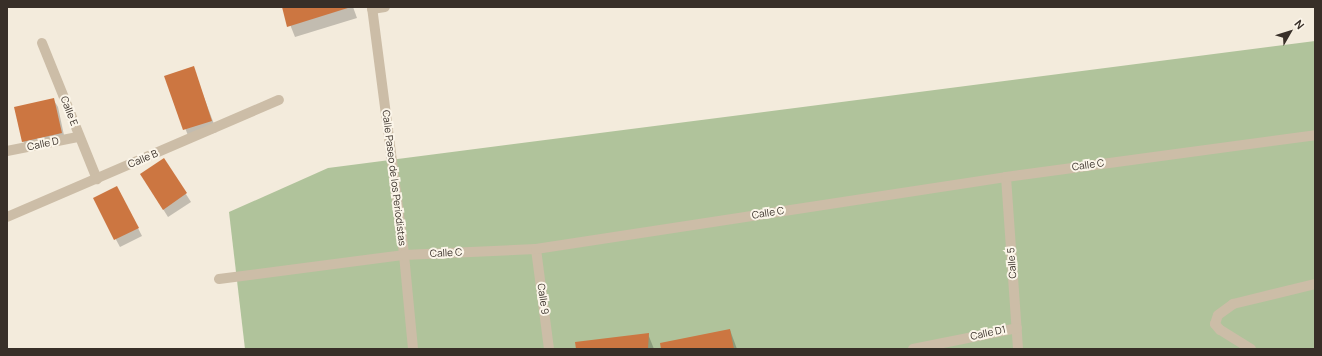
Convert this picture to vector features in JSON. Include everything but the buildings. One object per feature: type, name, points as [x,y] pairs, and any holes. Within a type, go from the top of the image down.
[{"type":"street","points":[[372,8],[385,7]]},
{"type":"street","name":"Calle Paseo de los Periodistas","points":[[372,8],[404,255],[412,349]]},
{"type":"street","name":"Calle E","points":[[42,43],[78,137],[97,179]]},
{"type":"street","name":"Calle B","points":[[7,217],[279,100]]},
{"type":"street","name":"Calle C","points":[[219,279],[404,255],[536,249],[1006,177],[1315,135]]},
{"type":"street","name":"Calle D","points":[[7,151],[78,137]]},
{"type":"street","name":"Calle 5","points":[[1006,177],[1018,349]]},
{"type":"street","name":"Calle 9","points":[[536,249],[549,349]]},
{"type":"street","points":[[1251,349],[1220,330],[1215,324],[1218,315],[1233,304],[1315,284]]},
{"type":"street","name":"Calle D1","points":[[913,349],[1017,328]]},
{"type":"green space","points":[[1315,41],[1315,349],[245,349],[229,212],[328,168]]}]
